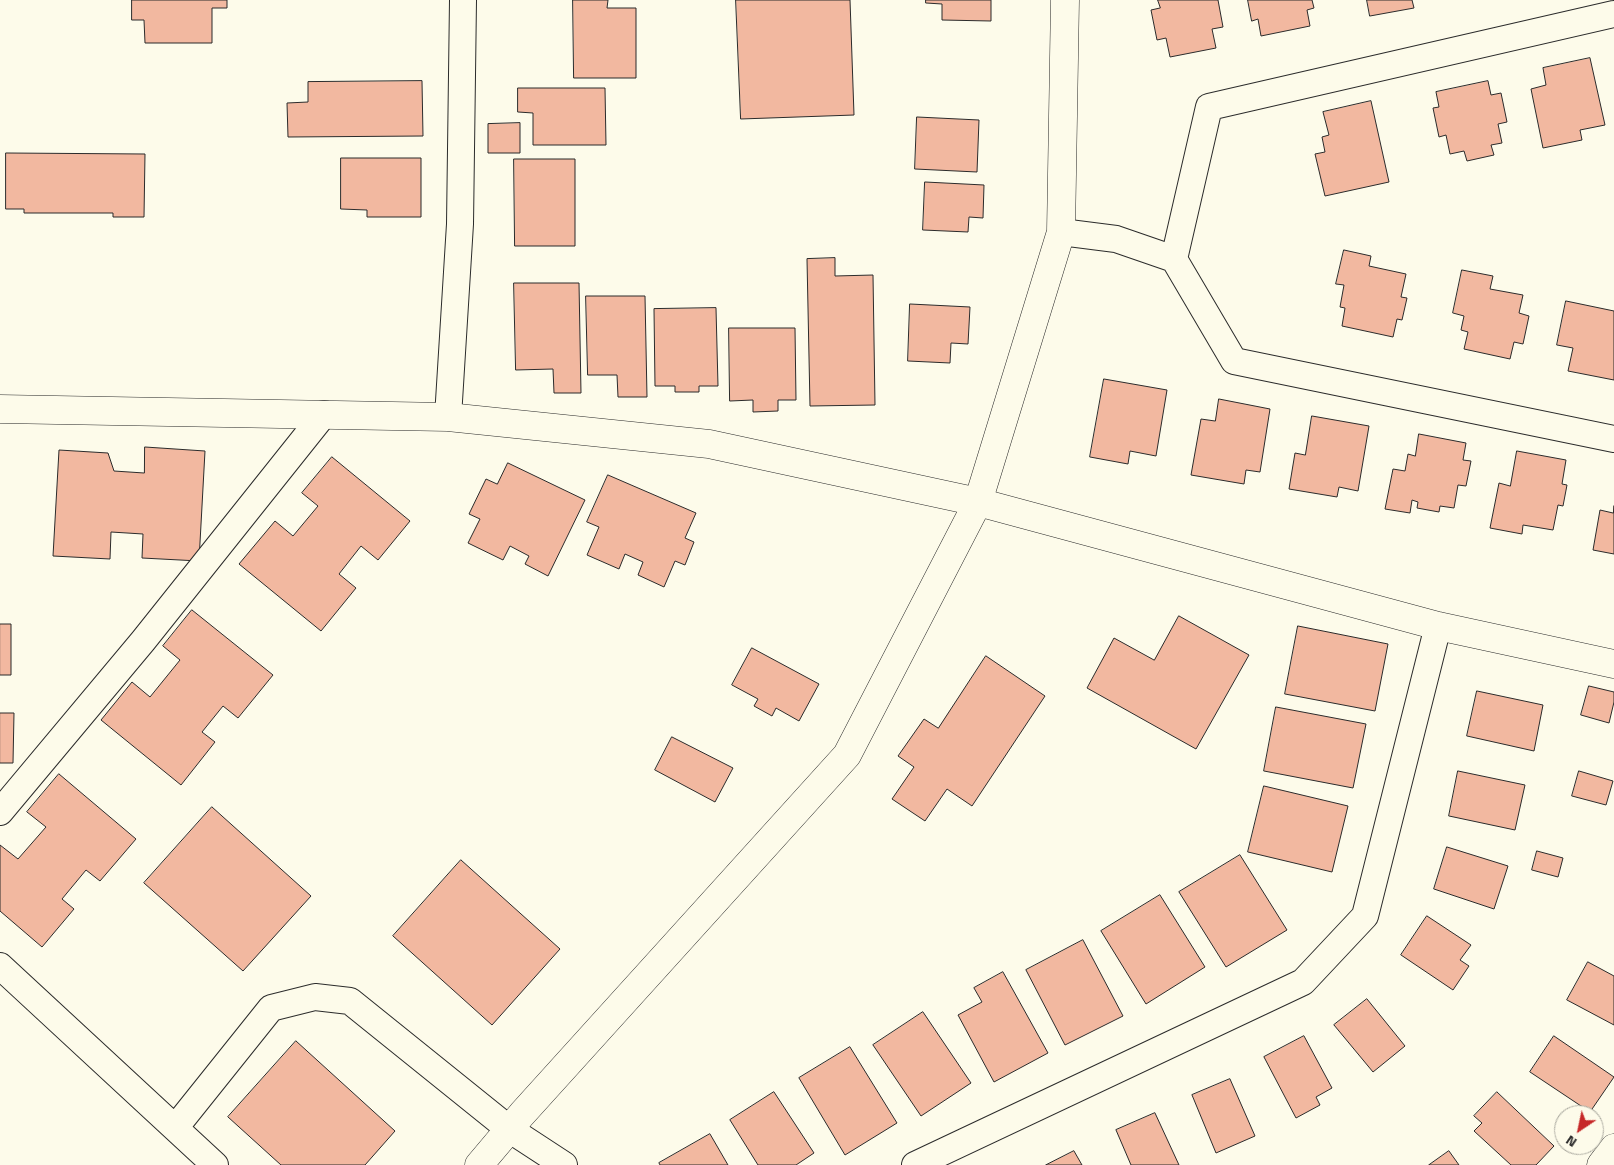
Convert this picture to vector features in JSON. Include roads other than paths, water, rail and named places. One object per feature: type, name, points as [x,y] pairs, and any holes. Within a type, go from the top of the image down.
[{"type":"main road","points":[[479,1165],[509,1129],[847,756],[978,502],[1061,232],[1065,0]]},
{"type":"main road","points":[[0,409],[448,417],[709,444],[978,502],[1438,626],[1614,664]]},
{"type":"main road","points":[[1601,1165],[1614,1148]]},
{"type":"street","points":[[448,417],[460,224],[463,0]]},
{"type":"street","points":[[1174,259],[1209,107],[1614,14]]},
{"type":"street","points":[[1061,232],[1116,239],[1174,259],[1234,361],[1614,439]]},
{"type":"street","points":[[0,812],[144,641],[324,414]]},
{"type":"street","points":[[915,1165],[1303,982],[1365,916],[1438,626]]},
{"type":"street","points":[[0,966],[216,1165]]},
{"type":"street","points":[[175,1128],[271,1008],[315,997],[350,1001],[509,1129],[564,1165]]}]
